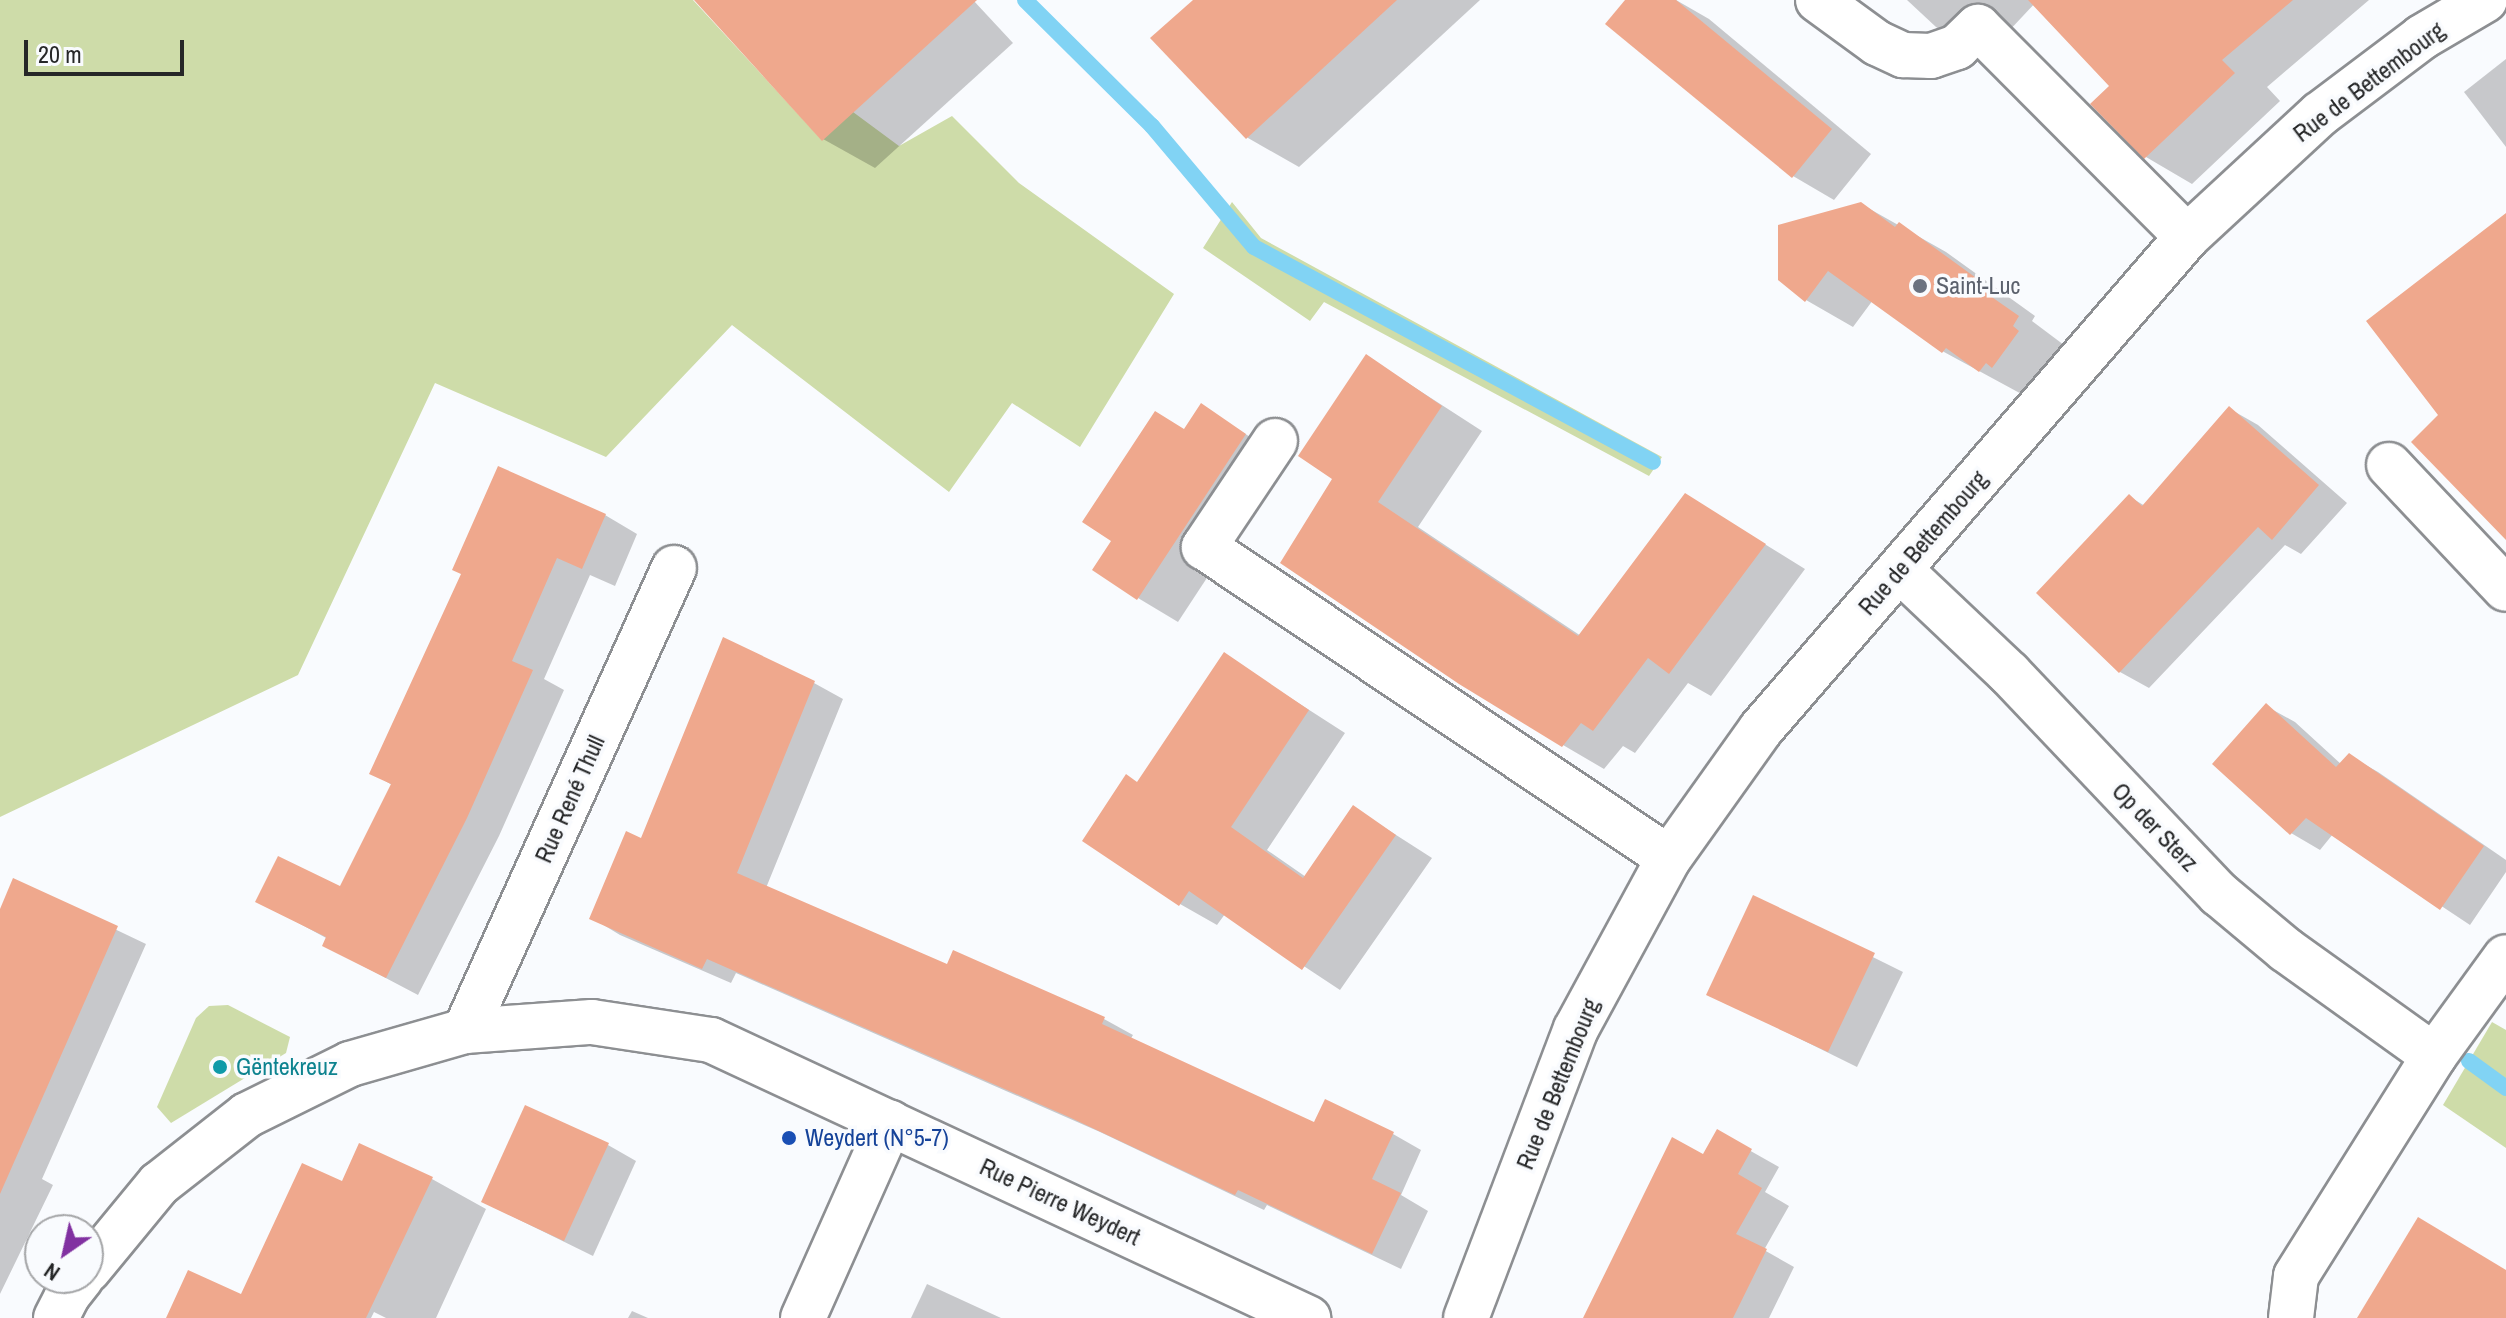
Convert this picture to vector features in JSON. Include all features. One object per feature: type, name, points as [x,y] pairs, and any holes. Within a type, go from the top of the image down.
[{"type":"street","points":[[1818,0],[1877,43],[1903,55],[1931,56],[1957,47],[1978,27],[2187,237]]},
{"type":"street","name":"Rue de Bettembourg","points":[[1466,1318],[1576,1029],[1669,858],[1761,729],[2187,237],[2320,114],[2422,37],[2485,0]]},
{"type":"street","points":[[1275,441],[1204,547],[1669,858]]},
{"type":"street","points":[[2389,465],[2506,589]]},
{"type":"street","name":"Rue René Thull","points":[[465,1031],[674,568]]},
{"type":"street","name":"Op der Sterz","points":[[1900,570],[2009,673],[2219,894],[2286,950],[2434,1056]]},
{"type":"street","points":[[2291,1318],[2296,1276],[2434,1056],[2506,957]]},
{"type":"street","name":"Rue Pierre Weydert","points":[[104,1251],[159,1184],[247,1115],[350,1064],[465,1031],[592,1022],[711,1040],[1308,1318]]},
{"type":"street","points":[[803,1318],[890,1123]]},
{"type":"street","points":[[56,1318],[69,1294]]},
{"type":"green space","points":[[0,0],[693,0],[822,140],[853,112],[899,146],[952,116],[1019,183],[1174,294],[1080,447],[1012,403],[949,492],[732,325],[606,457],[435,383],[298,675],[0,817]]},
{"type":"green space","points":[[1232,202],[1261,238],[1662,457],[1649,476],[1324,302],[1310,321],[1203,248]]},
{"type":"green space","points":[[228,1005],[290,1037],[286,1053],[171,1123],[157,1107],[196,1018],[209,1006]]},
{"type":"green space","points":[[2492,1022],[2506,1030],[2506,1148],[2443,1105]]},
{"type":"building","points":[[694,0],[977,0],[822,141]]},
{"type":"building","points":[[1193,0],[1397,0],[1246,139],[1150,38]]},
{"type":"building","points":[[1625,0],[1676,0],[1832,129],[1792,178],[1605,24]]},
{"type":"building","points":[[2028,0],[2293,0],[2222,60],[2235,73],[2144,159],[2090,104],[2109,86]]},
{"type":"building","name":"Saint-Luc","points":[[1861,202],[1895,227],[1899,222],[1990,288],[1986,293],[2019,316],[2013,326],[2019,331],[1992,368],[1986,363],[1979,372],[1946,348],[1942,353],[1828,271],[1805,302],[1778,280],[1778,225]]},
{"type":"building","points":[[2506,213],[2506,540],[2411,442],[2438,415],[2366,321]]},
{"type":"building","points":[[1366,354],[1442,406],[1378,502],[1578,636],[1685,493],[1766,544],[1669,674],[1648,658],[1593,731],[1581,723],[1562,747],[1459,684],[1280,563],[1332,479],[1298,456]]},
{"type":"building","points":[[1201,403],[1246,434],[1137,600],[1092,570],[1111,541],[1082,522],[1155,411],[1184,429]]},
{"type":"building","points":[[2229,406],[2319,485],[2272,540],[2258,527],[2119,673],[2036,593],[2129,494],[2142,506]]},
{"type":"building","points":[[498,466],[606,514],[582,569],[557,558],[512,661],[533,670],[467,818],[386,978],[322,946],[326,937],[255,902],[278,856],[340,886],[391,784],[369,774],[461,574],[452,570]]},
{"type":"building","points":[[723,637],[815,681],[737,873],[947,964],[953,950],[1105,1017],[1102,1024],[1314,1122],[1325,1099],[1394,1132],[1372,1179],[1401,1193],[1372,1254],[1238,1190],[1235,1195],[1069,1117],[707,959],[702,969],[589,919],[626,831],[641,838]]},
{"type":"building","points":[[1224,652],[1309,710],[1231,827],[1303,878],[1353,805],[1396,835],[1302,970],[1189,891],[1179,906],[1082,841],[1126,774],[1137,782]]},
{"type":"building","points":[[2266,703],[2336,767],[2349,753],[2484,846],[2440,910],[2306,818],[2290,835],[2212,764]]},
{"type":"building","points":[[13,878],[118,926],[0,1194],[0,909]]},
{"type":"building","points":[[1753,895],[1875,953],[1828,1052],[1706,995]]},
{"type":"building","points":[[525,1105],[609,1143],[564,1241],[481,1202]]},
{"type":"building","points":[[1717,1129],[1752,1149],[1738,1174],[1762,1188],[1736,1234],[1767,1249],[1733,1318],[1583,1318],[1672,1137],[1703,1154]]},
{"type":"building","points":[[359,1143],[433,1177],[366,1318],[166,1318],[188,1270],[241,1294],[302,1163],[342,1181]]},
{"type":"building","points":[[2418,1217],[2506,1270],[2506,1318],[2357,1318]]},
{"type":"waterway","points":[[1025,0],[1152,126],[1254,247],[1653,462]]},
{"type":"waterway","points":[[2469,1061],[2506,1088]]},
{"type":"place","name":"Saint-Luc","points":[[1920,286]]},
{"type":"place","name":"Gëntekreuz","points":[[220,1067]]},
{"type":"place","name":"Weydert (N°5-7)","points":[[789,1138]]}]
